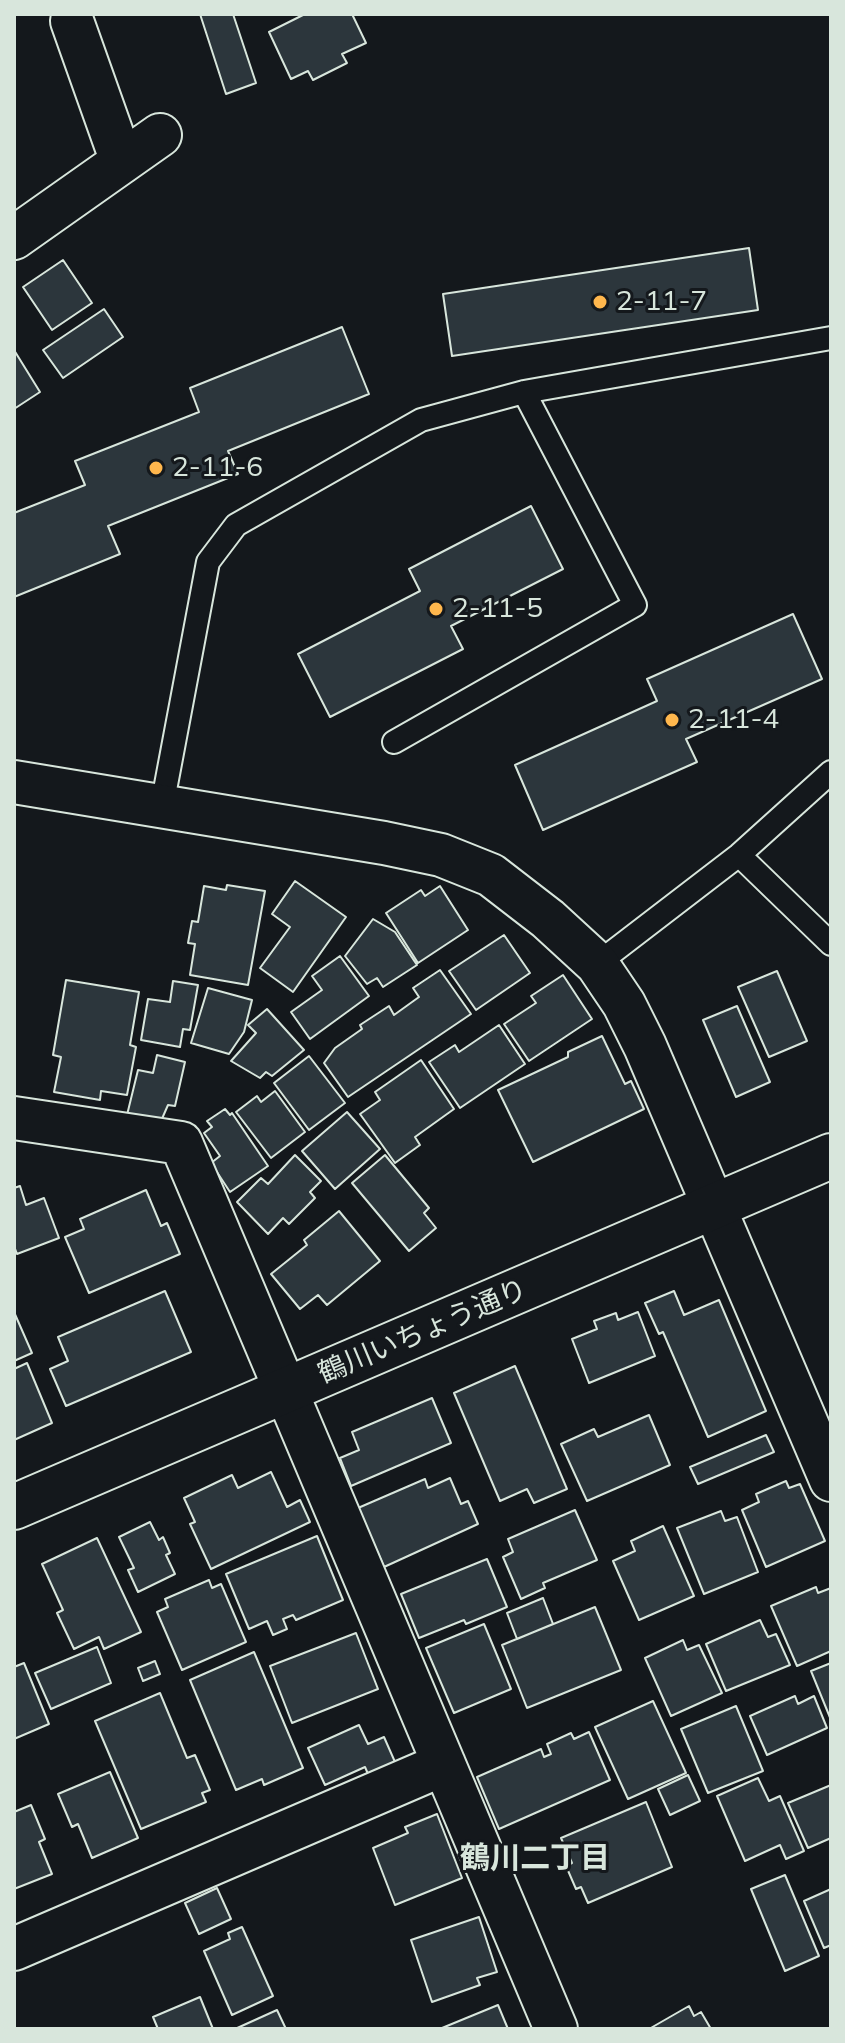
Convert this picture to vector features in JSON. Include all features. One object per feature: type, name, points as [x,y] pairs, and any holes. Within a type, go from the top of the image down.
[{"type":"street","points":[[72,21],[122,162]]},
{"type":"street","points":[[14,238],[160,135]]},
{"type":"street","points":[[14,782],[441,855],[491,875],[548,919],[597,964],[624,1004],[645,1046],[831,1480]]},
{"type":"street","points":[[14,1118],[181,1143],[556,2029]]},
{"type":"street","name":"鶴川いちょう通り","points":[[15,1504],[831,1156]]},
{"type":"street","points":[[14,1949],[444,1764]]},
{"type":"lane","points":[[162,806],[208,562],[236,525],[421,420],[524,392],[831,338]]},
{"type":"lane","points":[[394,742],[635,605],[524,392]]},
{"type":"lane","points":[[597,964],[739,855],[831,772]]},
{"type":"lane","points":[[739,855],[831,944]]},
{"type":"building","points":[[200,14],[233,14],[256,83],[226,94]]},
{"type":"building","points":[[305,14],[352,14],[366,43],[342,54],[347,63],[313,80],[308,71],[291,79],[269,32]]},
{"type":"building","name":"2-11-7","points":[[749,248],[758,310],[452,356],[443,294]]},
{"type":"building","points":[[63,260],[92,303],[52,330],[23,287]]},
{"type":"building","points":[[104,309],[123,337],[63,378],[43,350]]},
{"type":"building","name":"2-11-6","points":[[342,327],[369,394],[228,451],[238,474],[108,526],[120,554],[14,597],[14,513],[85,485],[75,461],[199,412],[190,388]]},
{"type":"building","points":[[14,350],[40,392],[14,409]]},
{"type":"building","name":"2-11-5","points":[[531,506],[563,569],[451,626],[463,649],[330,717],[298,654],[420,591],[409,569]]},
{"type":"building","name":"2-11-4","points":[[793,614],[822,679],[686,739],[697,762],[543,830],[515,765],[657,701],[647,679]]},
{"type":"building","points":[[295,881],[346,917],[293,992],[260,968],[290,927],[272,914]]},
{"type":"building","points":[[227,885],[265,891],[248,985],[190,975],[195,944],[188,943],[192,921],[198,922],[204,886],[226,890]]},
{"type":"building","points":[[440,886],[468,930],[418,963],[386,913],[421,890],[425,896]]},
{"type":"building","points":[[373,919],[395,932],[417,965],[383,987],[377,978],[367,984],[345,956]]},
{"type":"building","points":[[504,935],[530,973],[476,1010],[449,971]]},
{"type":"building","points":[[340,956],[369,996],[310,1039],[291,1012],[322,990],[312,976]]},
{"type":"building","points":[[440,970],[471,1014],[348,1097],[324,1063],[335,1048],[362,1029],[360,1025],[389,1006],[394,1015],[419,997],[413,988]]},
{"type":"building","points":[[777,971],[807,1041],[769,1057],[738,987]]},
{"type":"building","points":[[563,975],[592,1019],[529,1061],[504,1024],[536,1003],[531,996]]},
{"type":"building","points":[[66,980],[139,992],[130,1045],[136,1047],[127,1095],[101,1091],[100,1100],[54,1092],[61,1057],[53,1055]]},
{"type":"building","points":[[173,981],[198,985],[190,1030],[183,1029],[180,1047],[141,1040],[148,999],[170,1002]]},
{"type":"building","points":[[208,988],[252,1000],[244,1032],[229,1054],[191,1043]]},
{"type":"building","points":[[737,1006],[770,1082],[736,1097],[703,1020]]},
{"type":"building","points":[[267,1009],[304,1050],[272,1076],[266,1072],[260,1078],[231,1061],[256,1033],[248,1025]]},
{"type":"building","points":[[499,1025],[525,1064],[460,1108],[429,1062],[455,1045],[459,1052]]},
{"type":"building","points":[[602,1036],[625,1084],[631,1081],[644,1109],[533,1162],[498,1090],[568,1057],[568,1052]]},
{"type":"building","points":[[157,1055],[185,1062],[175,1106],[168,1105],[161,1121],[127,1115],[138,1070],[153,1073]]},
{"type":"building","points":[[309,1056],[345,1103],[309,1130],[274,1083]]},
{"type":"building","points":[[421,1060],[454,1109],[415,1137],[420,1145],[395,1163],[360,1114],[380,1100],[375,1092]]},
{"type":"building","points":[[275,1091],[305,1132],[271,1158],[236,1112],[257,1096],[261,1102]]},
{"type":"building","points":[[225,1109],[230,1115],[232,1113],[268,1166],[230,1192],[211,1163],[220,1156],[204,1133],[212,1127],[207,1121]]},
{"type":"building","points":[[347,1112],[380,1149],[335,1189],[302,1151]]},
{"type":"building","points":[[295,1155],[321,1181],[310,1192],[315,1198],[289,1224],[283,1218],[268,1234],[237,1202],[261,1178],[268,1184]]},
{"type":"building","points":[[385,1155],[429,1208],[424,1213],[436,1228],[409,1251],[352,1183]]},
{"type":"building","points":[[20,1186],[26,1205],[44,1198],[59,1238],[17,1254],[14,1246],[14,1188]]},
{"type":"building","points":[[146,1190],[161,1226],[167,1223],[180,1254],[89,1293],[65,1237],[84,1229],[80,1219]]},
{"type":"building","points":[[339,1211],[380,1261],[327,1305],[318,1295],[300,1309],[271,1274],[307,1245],[304,1240]]},
{"type":"building","points":[[165,1291],[191,1352],[66,1406],[50,1369],[68,1361],[58,1337]]},
{"type":"building","points":[[674,1291],[684,1315],[719,1300],[766,1411],[708,1437],[663,1332],[659,1334],[645,1303]]},
{"type":"building","points":[[14,1312],[32,1353],[14,1361]]},
{"type":"building","points":[[638,1312],[655,1356],[589,1383],[572,1339],[597,1329],[594,1321],[616,1313],[618,1320]]},
{"type":"building","points":[[27,1363],[52,1423],[14,1440],[14,1369]]},
{"type":"building","points":[[515,1366],[567,1489],[534,1503],[527,1489],[500,1501],[454,1393]]},
{"type":"building","points":[[432,1398],[451,1443],[351,1486],[340,1458],[359,1450],[352,1432]]},
{"type":"building","points":[[649,1415],[670,1465],[587,1501],[561,1444],[594,1429],[598,1437]]},
{"type":"building","points":[[766,1435],[774,1452],[698,1484],[690,1467]]},
{"type":"building","points":[[271,1472],[287,1507],[300,1500],[310,1522],[211,1569],[190,1524],[195,1522],[184,1498],[232,1475],[238,1488]]},
{"type":"building","points":[[450,1478],[461,1504],[468,1501],[478,1524],[384,1567],[358,1508],[425,1479],[428,1488]]},
{"type":"building","points":[[786,1481],[789,1488],[800,1484],[825,1541],[766,1567],[742,1510],[759,1502],[756,1494]]},
{"type":"building","points":[[575,1510],[597,1560],[543,1583],[545,1588],[521,1599],[503,1557],[513,1552],[508,1539]]},
{"type":"building","points":[[721,1511],[725,1521],[737,1517],[758,1572],[704,1594],[677,1528]]},
{"type":"building","points":[[150,1522],[159,1540],[163,1537],[170,1553],[166,1555],[175,1574],[138,1592],[128,1570],[134,1568],[119,1537]]},
{"type":"building","points":[[663,1526],[694,1596],[639,1620],[613,1561],[635,1551],[631,1541]]},
{"type":"building","points":[[317,1536],[343,1600],[296,1620],[293,1615],[283,1619],[287,1629],[273,1635],[267,1621],[249,1629],[226,1574]]},
{"type":"building","points":[[97,1538],[141,1632],[104,1649],[99,1637],[74,1649],[57,1613],[63,1610],[42,1564]]},
{"type":"building","points":[[487,1559],[507,1607],[466,1624],[464,1620],[419,1638],[401,1594]]},
{"type":"building","points":[[209,1580],[212,1588],[221,1584],[246,1642],[182,1670],[157,1612],[168,1607],[165,1599]]},
{"type":"building","points":[[816,1587],[818,1593],[831,1588],[831,1651],[797,1666],[771,1606]]},
{"type":"building","points":[[543,1598],[553,1624],[517,1639],[507,1613]]},
{"type":"building","points":[[595,1607],[621,1670],[527,1708],[502,1645]]},
{"type":"building","points":[[760,1620],[768,1637],[776,1634],[790,1665],[726,1691],[706,1644]]},
{"type":"building","points":[[484,1624],[511,1689],[454,1713],[426,1648]]},
{"type":"building","points":[[356,1633],[378,1689],[292,1723],[270,1666]]},
{"type":"building","points":[[683,1640],[687,1650],[699,1645],[722,1693],[671,1716],[645,1658]]},
{"type":"building","points":[[97,1647],[111,1683],[51,1709],[35,1673]]},
{"type":"building","points":[[254,1652],[303,1768],[264,1785],[262,1779],[236,1790],[190,1680]]},
{"type":"building","points":[[155,1661],[160,1674],[143,1681],[138,1668]]},
{"type":"building","points":[[24,1663],[49,1724],[14,1739],[14,1667]]},
{"type":"building","points":[[831,1663],[831,1720],[811,1671]]},
{"type":"building","points":[[160,1693],[187,1758],[195,1755],[210,1790],[202,1793],[206,1802],[141,1829],[95,1721]]},
{"type":"building","points":[[795,1696],[798,1704],[814,1696],[827,1728],[767,1755],[750,1716]]},
{"type":"building","points":[[653,1701],[686,1773],[628,1799],[595,1727]]},
{"type":"building","points":[[736,1706],[763,1771],[708,1793],[681,1729]]},
{"type":"building","points":[[359,1725],[368,1744],[384,1737],[395,1762],[368,1774],[365,1767],[325,1785],[308,1748]]},
{"type":"building","points":[[589,1732],[610,1780],[499,1829],[477,1777],[541,1749],[544,1757],[551,1754],[547,1744],[571,1733],[574,1739]]},
{"type":"building","points":[[110,1772],[138,1838],[92,1858],[78,1824],[72,1827],[58,1794]]},
{"type":"building","points":[[688,1775],[700,1801],[670,1815],[658,1789]]},
{"type":"building","points":[[758,1778],[769,1801],[780,1796],[804,1851],[786,1859],[780,1845],[745,1861],[717,1796]]},
{"type":"building","points":[[831,1785],[831,1838],[808,1848],[788,1803]]},
{"type":"building","points":[[646,1802],[672,1867],[588,1903],[581,1887],[576,1889],[566,1866],[572,1863],[561,1838]]},
{"type":"building","points":[[31,1805],[45,1839],[39,1842],[52,1874],[14,1889],[14,1812]]},
{"type":"building","points":[[437,1814],[462,1878],[395,1905],[373,1848],[408,1833],[405,1827]]},
{"type":"building","points":[[785,1875],[819,1956],[785,1971],[751,1889]]},
{"type":"building","points":[[217,1888],[231,1919],[199,1934],[185,1903]]},
{"type":"building","points":[[831,1889],[831,1945],[824,1948],[804,1901]]},
{"type":"building","points":[[479,1917],[497,1972],[477,1978],[480,1985],[432,2002],[411,1940]]},
{"type":"building","points":[[242,1927],[273,1996],[232,2015],[204,1951],[230,1939],[228,1933]]},
{"type":"building","points":[[200,1997],[213,2029],[158,2029],[153,2017]]},
{"type":"building","points":[[498,2005],[508,2029],[442,2029],[442,2028]]},
{"type":"building","points":[[689,2006],[694,2016],[701,2012],[711,2029],[649,2029]]},
{"type":"building","points":[[277,2010],[286,2029],[235,2029]]},
{"type":"place","name":"2-11-7","points":[[600,302]]},
{"type":"place","name":"2-11-6","points":[[156,468]]},
{"type":"place","name":"2-11-5","points":[[436,609]]},
{"type":"place","name":"2-11-4","points":[[672,720]]},
{"type":"district","name":"鶴川二丁目","points":[[535,1859]]}]
